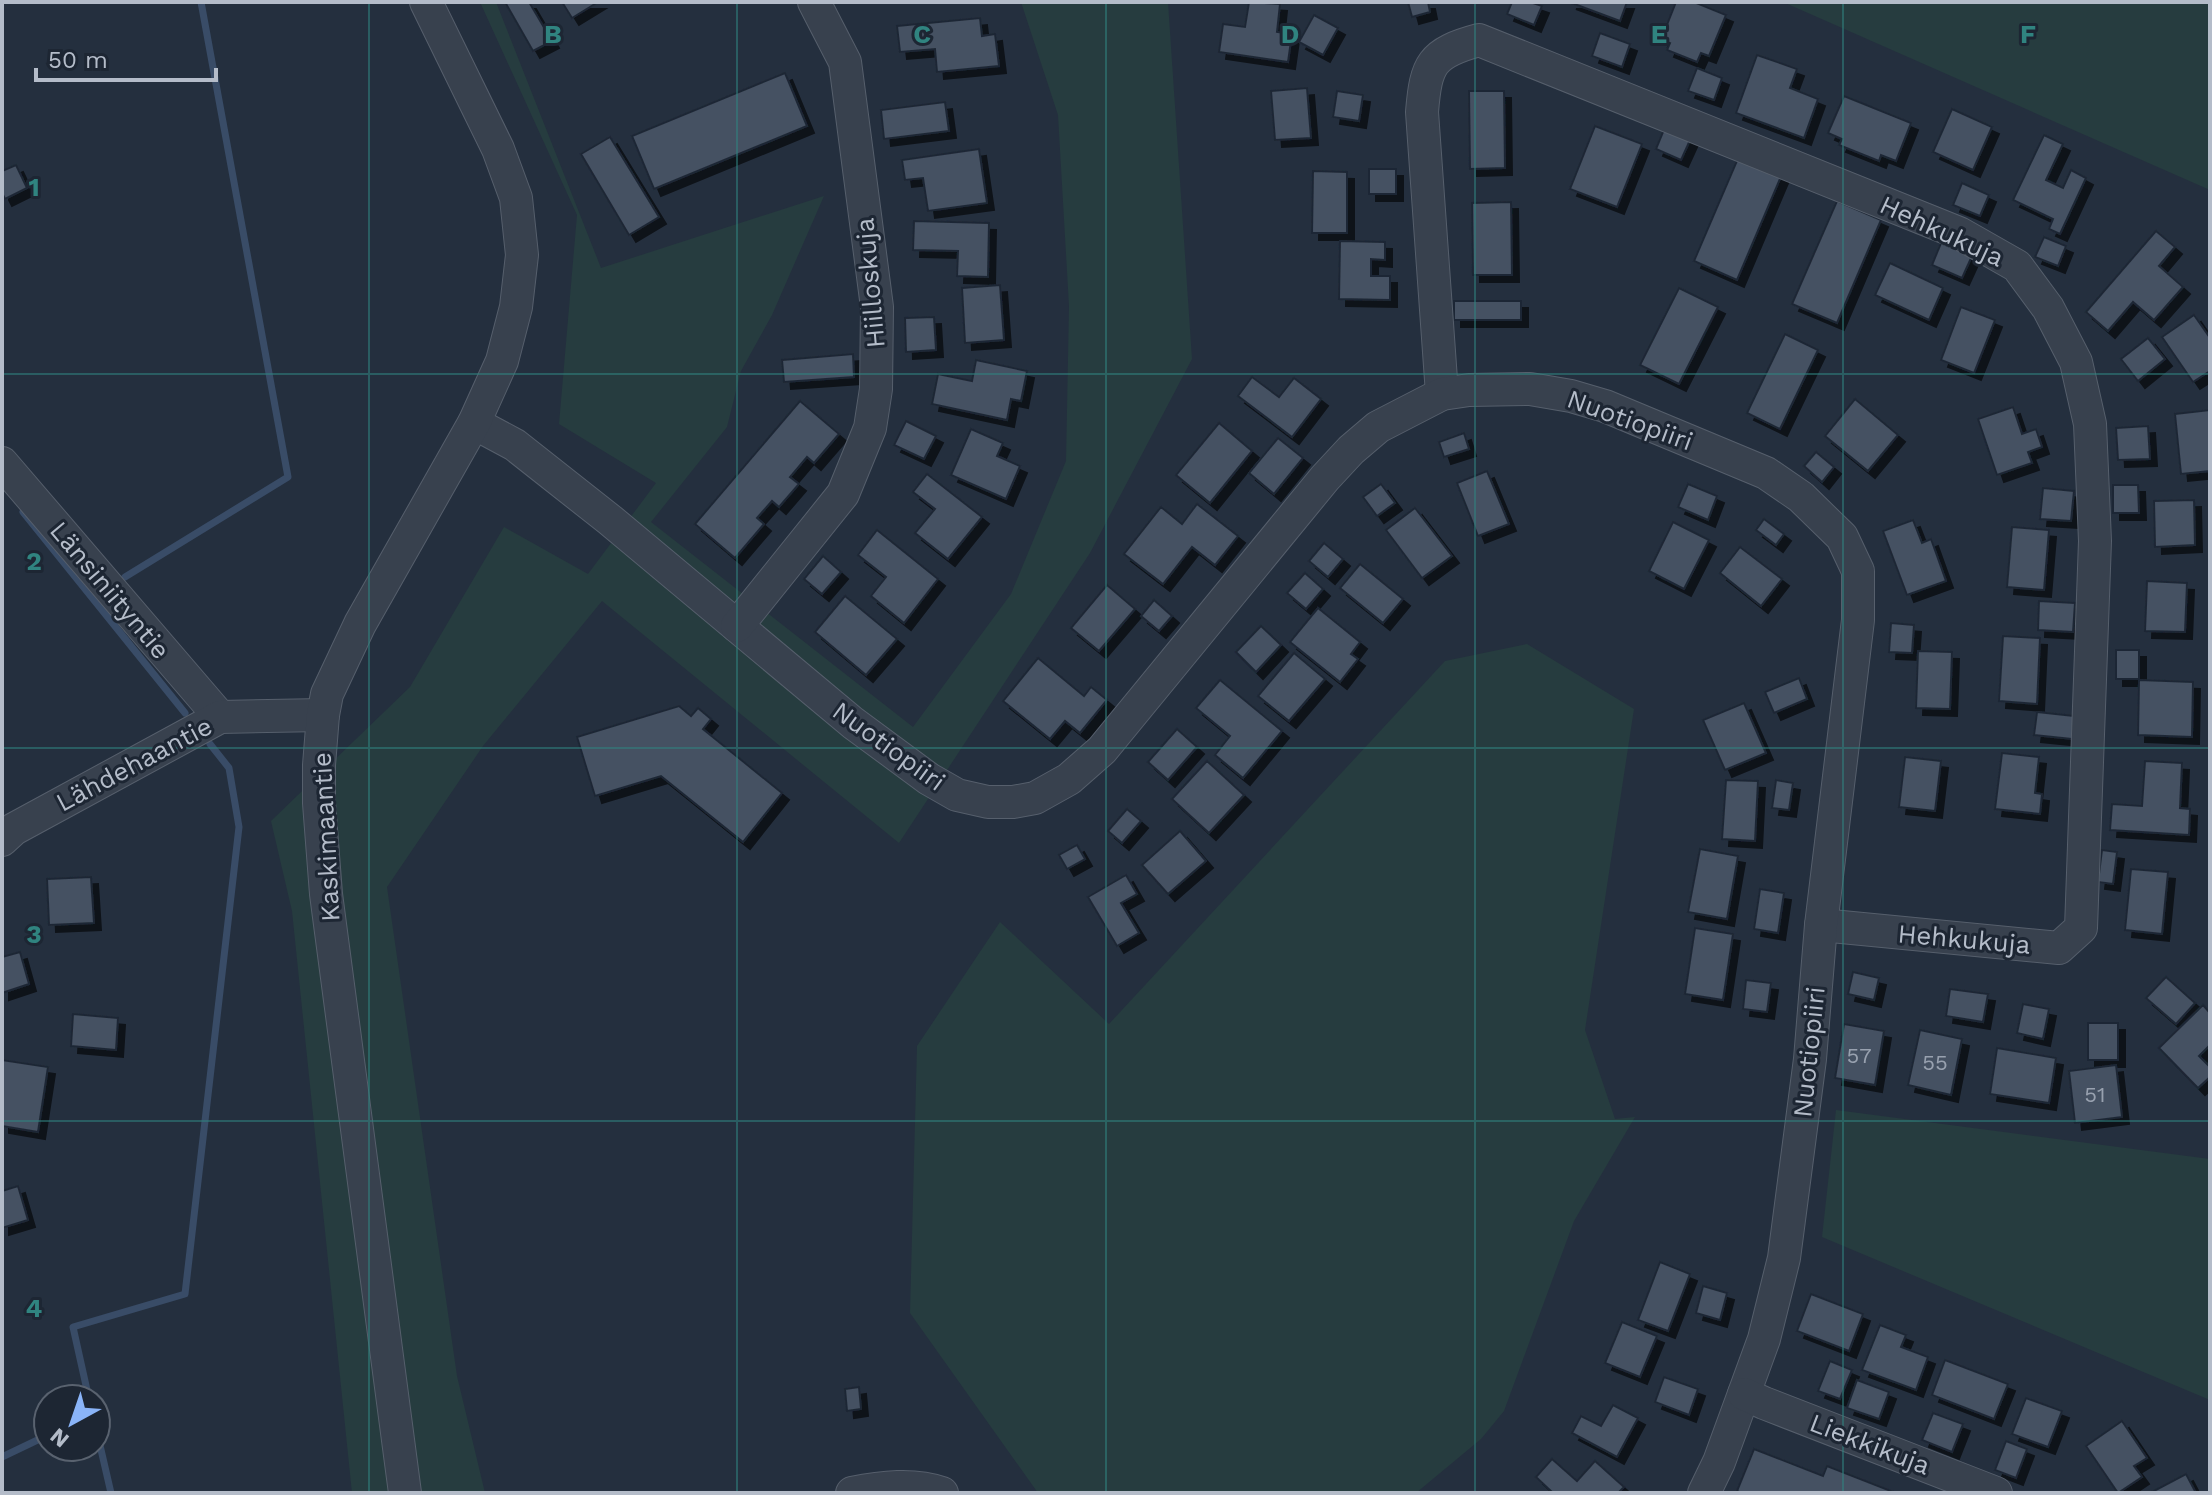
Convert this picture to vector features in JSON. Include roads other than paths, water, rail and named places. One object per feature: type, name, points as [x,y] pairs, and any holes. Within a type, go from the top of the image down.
[{"type":"street","name":"Kaskimaantie","points":[[405,1493],[326,894],[319,803],[323,715],[327,694],[360,624],[474,423],[502,361],[516,307],[522,255],[516,198],[498,149],[426,2]]},
{"type":"street","name":"Hiilloskuja","points":[[737,626],[843,494],[870,428],[876,389],[877,307],[845,62],[814,2]]},
{"type":"street","name":"Hehkukuja","points":[[1442,394],[1422,112],[1424,84],[1432,64],[1453,47],[1479,40],[1959,233],[2017,266],[2048,308],[2076,362],[2091,439],[2095,541],[2081,928],[2059,948],[1821,925]]},
{"type":"street","name":"Nuotiopiiri","points":[[474,423],[515,445],[610,520],[853,723],[929,779],[957,795],[988,802],[1035,798],[1069,779],[1102,750],[1351,450],[1378,427],[1442,394],[1469,390],[1530,389],[1571,396],[1605,406],[1766,473],[1801,497],[1842,537],[1858,571],[1858,620],[1821,925],[1810,1059],[1784,1258],[1764,1339],[1719,1462],[1704,1493]]},
{"type":"street","name":"Länsiniityntie","points":[[2,463],[220,717]]},
{"type":"street","name":"Lähdehaantie","points":[[2,840],[14,829],[220,717],[323,715]]},
{"type":"street","name":"Liekkikuja","points":[[1744,1394],[1996,1493]]},
{"type":"street","points":[[852,1493],[882,1487],[942,1493]]},
{"type":"waterway","points":[[125,577],[288,477],[201,2]]},
{"type":"waterway","points":[[23,512],[185,713]]},
{"type":"waterway","points":[[85,1383],[73,1327],[185,1294],[239,827],[229,768],[210,744]]},
{"type":"waterway","points":[[2,1457],[32,1443]]},
{"type":"waterway","points":[[104,1463],[111,1493]]}]
